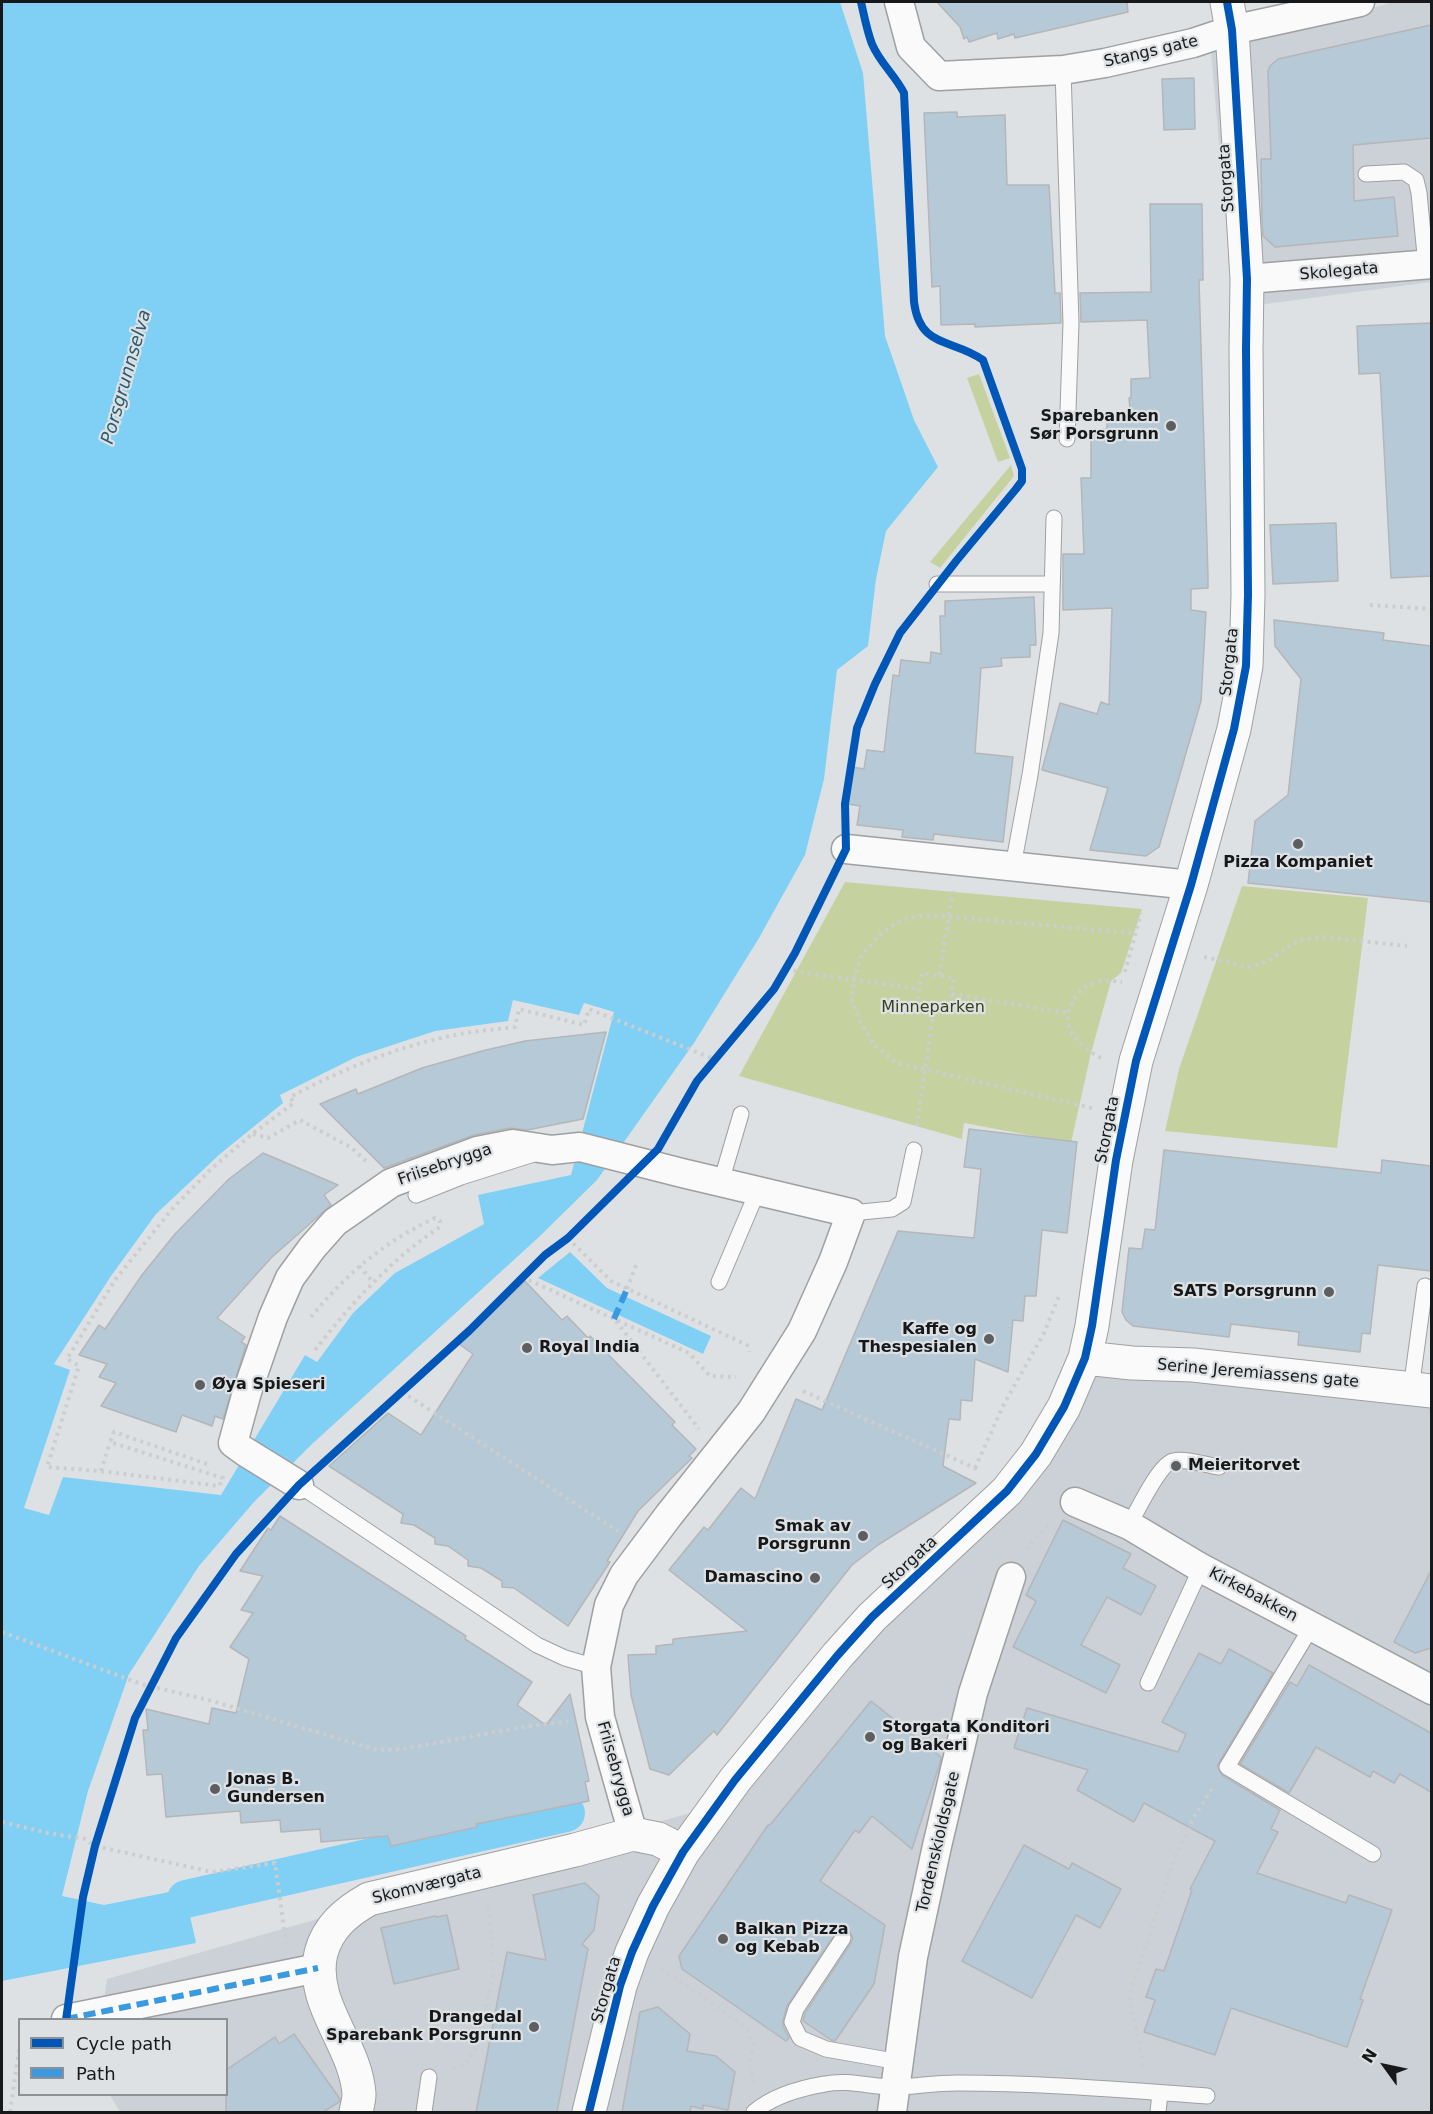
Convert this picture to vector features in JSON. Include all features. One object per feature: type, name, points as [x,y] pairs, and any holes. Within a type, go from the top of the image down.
[{"type":"street","name":"Stangs gate","points":[[899,2],[911,46],[939,76],[1063,70],[1193,43],[1229,16],[1360,2]]},
{"type":"street","name":"Storgata","points":[[589,2112],[620,1986],[632,1952],[653,1906],[683,1852],[735,1780],[872,1617],[1007,1491],[1036,1454],[1064,1407],[1085,1358],[1092,1326],[1116,1160],[1136,1061],[1191,885],[1234,729],[1246,666],[1248,595],[1247,279],[1229,16]]},
{"type":"street","name":"Skolegata","points":[[1247,279],[1429,265]]},
{"type":"street","points":[[846,849],[1191,885]]},
{"type":"street","name":"Friisebrygga","points":[[244,1451],[233,1443],[265,1339],[290,1278],[335,1222],[391,1183],[477,1151],[513,1144],[566,1148],[623,1158],[850,1213],[833,1262],[802,1331],[766,1375],[751,1412],[624,1575],[609,1605],[596,1667],[600,1717],[633,1834]]},
{"type":"street","name":"Serine Jeremiassens gate","points":[[1085,1358],[1132,1363],[1193,1365],[1421,1390]]},
{"type":"street","points":[[244,1451],[299,1485]]},
{"type":"street","name":"Kirkebakken","points":[[1075,1502],[1129,1526],[1201,1568],[1431,1690]]},
{"type":"street","name":"Tordenskioldsgate","points":[[895,2087],[913,1957],[973,1693],[1011,1577]]},
{"type":"street","name":"Skomværgata","points":[[356,2112],[359,2095],[354,2069],[324,1995],[304,1970],[333,1927],[352,1908],[369,1899],[633,1834],[658,1839],[683,1852]]},
{"type":"street","points":[[71,2018],[304,1970]]},
{"type":"lane","points":[[1063,70],[1071,323],[1067,439]]},
{"type":"lane","points":[[1366,174],[1404,172],[1416,180],[1429,265]]},
{"type":"lane","points":[[1013,866],[1030,775],[1051,633],[1054,518]]},
{"type":"lane","points":[[937,584],[1052,584]]},
{"type":"lane","points":[[721,1182],[741,1114]]},
{"type":"lane","points":[[416,1195],[508,1161],[566,1148]]},
{"type":"lane","points":[[850,1213],[892,1209],[903,1202],[914,1150]]},
{"type":"lane","points":[[719,1282],[758,1190]]},
{"type":"lane","points":[[1421,1390],[1425,1286]]},
{"type":"lane","points":[[1129,1526],[1160,1471],[1170,1462],[1180,1460],[1219,1467]]},
{"type":"lane","points":[[299,1485],[537,1645],[565,1658],[596,1667]]},
{"type":"lane","points":[[1148,1683],[1201,1568]]},
{"type":"lane","points":[[1312,1626],[1227,1767],[1372,1854]]},
{"type":"lane","points":[[843,1938],[796,2009],[792,2022],[800,2038],[826,2049],[895,2087]]},
{"type":"lane","points":[[424,2112],[429,2077]]},
{"type":"lane","points":[[758,2109],[787,2094],[826,2084],[851,2082],[895,2087],[955,2083],[1073,2086],[1207,2096]]},
{"type":"lane","points":[[1154,2092],[1158,2112]]},
{"type":"path","points":[[1370,605],[1431,609]]},
{"type":"path","points":[[939,975],[959,861]]},
{"type":"path","points":[[1119,993],[1150,881]]},
{"type":"path","points":[[1079,1106],[897,1063],[875,1047],[861,1023],[852,1000],[854,979],[861,957],[878,936],[901,920],[926,915],[1135,933]]},
{"type":"path","points":[[1172,950],[1250,968],[1268,961],[1299,940],[1323,936],[1407,946]]},
{"type":"path","points":[[780,979],[790,961]]},
{"type":"path","points":[[786,969],[920,989]]},
{"type":"path","points":[[922,973],[954,978],[949,1012],[917,1006],[920,989],[922,973]]},
{"type":"path","points":[[1101,1058],[1081,1045],[1070,1032],[1067,1013],[1072,1001],[1081,990],[1095,982],[1122,982]]},
{"type":"path","points":[[952,994],[1067,1013]]},
{"type":"path","points":[[110,1442],[223,1478],[219,1486],[101,1471],[47,1467],[79,1365],[67,1359],[115,1280],[173,1208],[211,1169],[252,1134],[294,1103],[290,1097],[338,1072],[374,1057],[451,1036],[515,1028],[519,1009],[584,1024],[589,1009],[714,1059]]},
{"type":"path","points":[[914,1150],[934,1009]]},
{"type":"path","points":[[1099,1068],[1104,1047]]},
{"type":"path","points":[[709,1066],[721,1051]]},
{"type":"path","points":[[1089,1118],[1093,1098]]},
{"type":"path","points":[[252,1134],[268,1138],[300,1120],[352,1148],[391,1183]]},
{"type":"path","points":[[308,1321],[321,1304],[358,1266],[384,1246],[413,1228],[435,1218],[440,1221],[440,1227],[422,1239],[373,1282],[346,1310],[315,1350]]},
{"type":"path","points":[[561,1244],[577,1230]]},
{"type":"path","points":[[568,1238],[611,1281],[747,1345],[766,1375]]},
{"type":"path","points":[[627,1289],[636,1265]]},
{"type":"path","points":[[358,1266],[373,1282]]},
{"type":"path","points":[[514,1285],[530,1270]]},
{"type":"path","points":[[522,1277],[689,1353],[710,1376],[766,1375],[994,1475],[1007,1491]]},
{"type":"path","points":[[975,1468],[1003,1406],[1044,1333],[1056,1306],[1061,1287]]},
{"type":"path","points":[[614,1319],[718,1453]]},
{"type":"path","points":[[393,1400],[410,1384]]},
{"type":"path","points":[[402,1392],[644,1548]]},
{"type":"path","points":[[101,1471],[114,1432],[210,1465],[244,1451]]},
{"type":"path","points":[[1011,1577],[1036,1535],[1075,1502]]},
{"type":"path","points":[[2,1632],[124,1679],[212,1701],[377,1750],[403,1749],[523,1727],[600,1717]]},
{"type":"path","points":[[146,1697],[156,1677]]},
{"type":"path","points":[[1154,2092],[1129,1996],[1175,1857],[1194,1817],[1227,1767]]},
{"type":"path","points":[[2,1822],[85,1839],[95,1846],[212,1872],[275,1863],[279,1892],[304,1970]]},
{"type":"path","points":[[93,1856],[99,1835]]},
{"type":"path","points":[[429,2077],[464,2066],[476,2051],[493,1977],[492,1940],[482,1872]]},
{"type":"path","points":[[632,1952],[688,1986],[746,2028],[753,2045],[750,2063],[751,2076],[758,2109]]},
{"type":"path","points":[[10,2112],[18,2057]]},
{"type":"shaded area","points":[[1394,2],[1431,2],[1431,282],[1266,304],[1233,301],[1211,52]]},
{"type":"shaded area","points":[[1082,1357],[1431,1391],[1431,2112],[120,2112],[111,2096],[228,2096],[228,2018],[101,2018],[107,1979],[697,1811],[1042,1457]]},
{"type":"green space","points":[[979,374],[1010,458],[998,462],[967,378]]},
{"type":"green space","points":[[1011,465],[1014,476],[940,568],[930,562]]},
{"type":"green space","name":"Minneparken","points":[[845,882],[1142,909],[1121,973],[1111,981],[1091,1053],[1071,1143],[964,1123],[962,1139],[739,1076]]},
{"type":"green space","points":[[1242,886],[1368,898],[1337,1148],[1165,1131],[1179,1069]]},
{"type":"water","name":"Porsgrunnselva","points":[[2,2],[840,2],[863,73],[885,336],[914,420],[938,467],[886,531],[876,579],[868,646],[837,670],[824,779],[805,855],[759,938],[694,1043],[597,1180],[539,1237],[311,1445],[254,1502],[199,1566],[129,1674],[88,1791],[62,1896],[104,1905],[184,1889],[196,1943],[2,1981]],"holes":[[[513,1000],[579,1015],[584,1003],[614,1012],[571,1175],[478,1195],[484,1224],[395,1273],[353,1313],[317,1362],[305,1355],[221,1495],[63,1477],[49,1515],[24,1508],[70,1370],[54,1364],[111,1276],[156,1214],[220,1154],[283,1103],[280,1095],[356,1057],[435,1031],[508,1021]]]},
{"type":"water","points":[[570,1252],[607,1288],[711,1336],[703,1354],[538,1278]]},
{"type":"building","points":[[937,2],[1127,2],[1128,12],[1015,38],[1014,34],[998,39],[997,33],[969,42],[967,37],[964,39],[960,27]]},
{"type":"building","points":[[1431,25],[1431,138],[1353,145],[1354,201],[1394,197],[1398,236],[1275,247],[1263,236],[1262,218],[1261,159],[1271,159],[1268,71],[1270,66],[1278,59]]},
{"type":"building","points":[[1194,78],[1195,129],[1164,130],[1162,79]]},
{"type":"building","points":[[957,112],[957,117],[1005,115],[1007,185],[1049,185],[1055,293],[1060,293],[1061,323],[975,327],[975,324],[941,325],[940,286],[932,287],[924,113]]},
{"type":"building","points":[[1150,204],[1202,204],[1203,280],[1199,280],[1208,588],[1191,589],[1191,610],[1206,612],[1201,701],[1159,847],[1146,856],[1090,850],[1108,788],[1042,770],[1060,703],[1097,714],[1101,702],[1109,705],[1112,608],[1063,610],[1063,554],[1084,554],[1081,478],[1091,478],[1091,430],[1107,429],[1107,420],[1131,420],[1129,398],[1131,398],[1131,379],[1150,378],[1147,320],[1081,322],[1080,293],[1151,292]]},
{"type":"building","points":[[1431,323],[1431,576],[1391,578],[1380,373],[1359,374],[1357,326]]},
{"type":"building","points":[[1336,523],[1338,581],[1273,584],[1270,525]]},
{"type":"building","points":[[1034,597],[1036,645],[1030,645],[1030,657],[1001,658],[1002,666],[981,668],[975,753],[1013,757],[1003,842],[934,834],[933,840],[902,837],[903,830],[857,825],[860,806],[847,804],[852,767],[864,769],[867,750],[884,752],[893,675],[899,676],[901,660],[930,663],[931,652],[941,654],[940,616],[945,616],[945,601]]},
{"type":"building","points":[[1274,620],[1384,633],[1383,640],[1431,646],[1431,902],[1248,883],[1255,821],[1288,795],[1301,679],[1275,646]]},
{"type":"building","points":[[606,1032],[583,1119],[527,1130],[510,1128],[474,1135],[384,1168],[320,1104],[356,1089],[358,1094],[422,1068],[482,1051],[525,1041]]},
{"type":"building","points":[[969,1129],[1077,1142],[1067,1233],[1042,1230],[1036,1296],[1025,1296],[1023,1321],[1013,1320],[1008,1372],[975,1359],[972,1401],[961,1400],[960,1420],[949,1419],[943,1466],[976,1483],[878,1545],[852,1565],[717,1735],[714,1731],[669,1775],[650,1769],[631,1695],[628,1655],[656,1654],[656,1646],[673,1644],[673,1639],[747,1631],[669,1570],[704,1527],[708,1530],[741,1488],[755,1499],[796,1399],[822,1410],[898,1231],[974,1238],[981,1169],[964,1167]]},
{"type":"building","points":[[1164,1150],[1381,1173],[1382,1160],[1431,1166],[1431,1271],[1378,1265],[1370,1334],[1362,1333],[1360,1352],[1298,1345],[1299,1332],[1231,1324],[1229,1337],[1133,1326],[1122,1312],[1129,1248],[1142,1249],[1145,1229],[1155,1230]]},
{"type":"building","points":[[263,1153],[338,1185],[324,1195],[331,1205],[271,1258],[217,1318],[245,1337],[241,1342],[246,1345],[223,1419],[215,1416],[212,1426],[182,1415],[176,1432],[101,1406],[116,1383],[99,1377],[107,1364],[79,1355],[99,1325],[105,1329],[142,1275],[175,1234],[229,1179]]},
{"type":"building","points":[[525,1281],[562,1320],[567,1316],[588,1338],[590,1336],[675,1422],[672,1425],[696,1449],[689,1456],[692,1458],[638,1511],[607,1561],[610,1562],[568,1626],[514,1588],[502,1587],[502,1581],[481,1568],[468,1566],[468,1560],[448,1546],[435,1544],[435,1538],[414,1525],[401,1523],[403,1514],[329,1466],[388,1413],[421,1435],[473,1354],[459,1344]]},
{"type":"building","points":[[280,1516],[466,1636],[465,1639],[532,1682],[517,1705],[546,1725],[570,1694],[589,1781],[585,1782],[589,1801],[476,1824],[477,1827],[391,1846],[388,1836],[321,1842],[320,1829],[281,1832],[280,1820],[241,1823],[240,1811],[166,1817],[162,1774],[147,1775],[143,1730],[148,1730],[146,1709],[209,1724],[212,1708],[236,1713],[249,1659],[230,1647],[253,1613],[241,1610],[263,1576],[240,1571],[268,1528],[271,1530]]},
{"type":"building","points":[[1063,1520],[1131,1554],[1123,1568],[1156,1586],[1141,1615],[1107,1597],[1081,1645],[1120,1665],[1106,1693],[1013,1647],[1036,1601],[1026,1595]]},
{"type":"building","points":[[1431,1571],[1431,1648],[1415,1653],[1394,1642]]},
{"type":"building","points":[[1229,1649],[1273,1673],[1217,1766],[1222,1775],[1280,1810],[1271,1829],[1278,1832],[1257,1873],[1346,1903],[1349,1895],[1392,1910],[1360,1999],[1363,2000],[1347,2047],[1231,2008],[1215,2055],[1144,2032],[1155,2000],[1146,1997],[1156,1969],[1164,1971],[1192,1890],[1190,1889],[1215,1841],[1144,1803],[1134,1822],[1077,1790],[1088,1770],[1014,1748],[1027,1708],[1178,1752],[1186,1734],[1162,1722],[1199,1653],[1221,1664]]},
{"type":"building","points":[[1309,1665],[1431,1733],[1431,1792],[1400,1774],[1394,1783],[1373,1771],[1370,1777],[1316,1747],[1289,1793],[1240,1764],[1290,1682],[1297,1686]]},
{"type":"building","points":[[871,1701],[941,1757],[940,1763],[912,1849],[872,1816],[859,1833],[855,1830],[820,1881],[885,1925],[874,1984],[835,2041],[803,2021],[805,2013],[853,1938],[849,1930],[843,1928],[838,1930],[787,2006],[783,2020],[783,2026],[789,2038],[786,2041],[682,1969],[679,1956],[768,1825]]},
{"type":"building","points":[[1024,1845],[1069,1869],[1072,1863],[1121,1889],[1100,1928],[1076,1915],[1032,1998],[962,1961]]},
{"type":"building","points":[[585,1883],[599,1896],[594,1930],[582,1944],[588,1949],[557,2112],[476,2112],[507,1952],[546,1960],[533,1895]]},
{"type":"building","points":[[447,1915],[459,1969],[394,1984],[381,1928]]},
{"type":"building","points":[[658,2007],[690,2034],[687,2051],[716,2056],[735,2072],[728,2110],[703,2105],[703,2109],[691,2106],[690,2112],[622,2112],[640,2012]]},
{"type":"building","points":[[294,2034],[340,2099],[339,2102],[323,2112],[226,2112],[228,2069],[275,2037],[279,2044]]},
{"type":"waterway","points":[[186,1899],[566,1813]]},
{"type":"marked path","points":[[614,1319],[627,1289]]},
{"type":"marked path","points":[[71,2018],[318,1968]]},
{"type":"cycle path","points":[[66,2018],[83,1897],[95,1846],[135,1718],[176,1638],[236,1554],[299,1485],[470,1330],[545,1255],[568,1238],[658,1149],[697,1081],[774,989],[795,953],[846,849],[845,804],[857,728],[900,633],[1022,481],[1022,469],[983,360],[930,335],[917,317],[914,302],[904,93],[872,44],[861,2]]},
{"type":"cycle path","points":[[589,2112],[620,1986],[632,1952],[653,1906],[683,1852],[735,1780],[872,1617],[1007,1491],[1036,1454],[1064,1407],[1085,1358],[1092,1326],[1116,1160],[1136,1061],[1191,885],[1234,729],[1246,666],[1248,595],[1247,279],[1232,30],[1227,2]]},
{"type":"place","name":"Sparebanken Sør Porsgrunn","points":[[1171,426]]},
{"type":"place","name":"Pizza Kompaniet","points":[[1298,844]]},
{"type":"place","name":"SATS Porsgrunn","points":[[1329,1292]]},
{"type":"place","name":"Kaffe og Thespesialen","points":[[989,1339]]},
{"type":"place","name":"Royal India","points":[[527,1348]]},
{"type":"place","name":"Øya Spieseri","points":[[200,1385]]},
{"type":"place","name":"Meieritorvet","points":[[1176,1466]]},
{"type":"place","name":"Smak av Porsgrunn","points":[[863,1536]]},
{"type":"place","name":"Damascino","points":[[815,1578]]},
{"type":"place","name":"Storgata Konditori og Bakeri","points":[[870,1737]]},
{"type":"place","name":"Jonas B. Gundersen","points":[[215,1789]]},
{"type":"place","name":"Balkan Pizza og Kebab","points":[[723,1939]]},
{"type":"place","name":"Drangedal Sparebank Porsgrunn","points":[[534,2027]]}]
